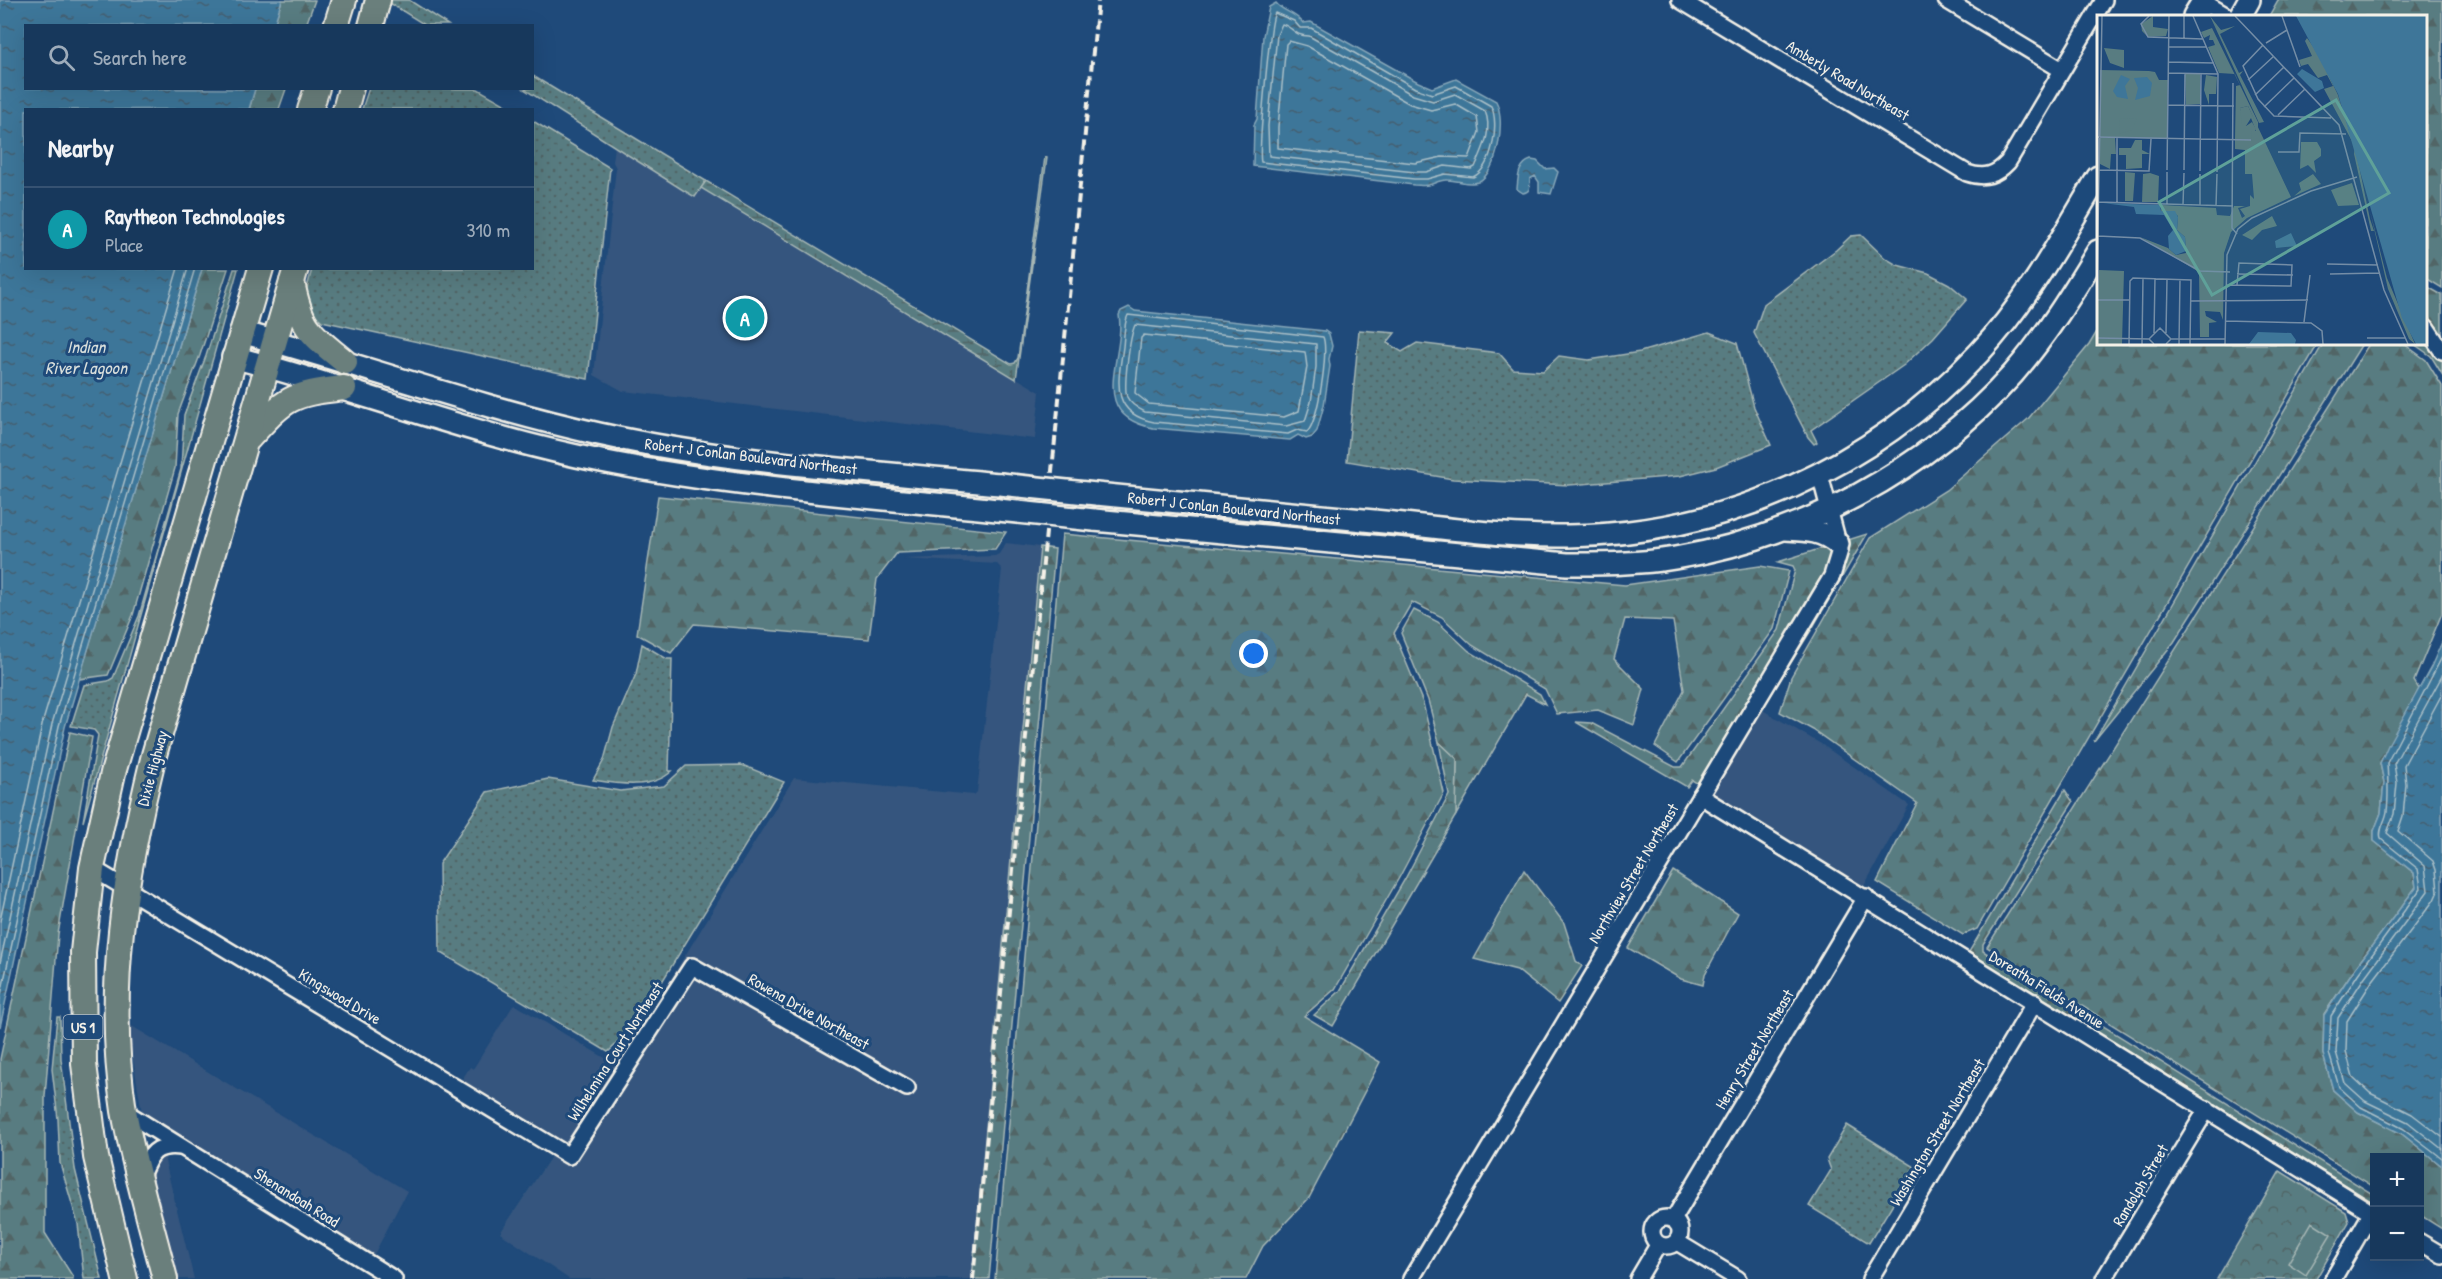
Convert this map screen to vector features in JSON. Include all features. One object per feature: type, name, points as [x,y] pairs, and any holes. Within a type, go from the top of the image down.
[{"type":"main road","points":[[337,24],[344,0]]},
{"type":"main road","points":[[372,24],[378,0]]},
{"type":"main road","points":[[2241,15],[2249,0]]},
{"type":"main road","points":[[311,108],[316,90]]},
{"type":"main road","points":[[346,108],[350,90]]},
{"type":"main road","name":"Robert J Conlan Boulevard Northeast","points":[[241,332],[523,415],[601,435],[701,452],[1523,536],[1611,534],[1674,526],[1725,513],[1775,496],[1820,475],[1895,428],[1938,394],[1980,352],[2015,309],[2039,275],[2097,179]]},
{"type":"main road","name":"Robert J Conlan Boulevard Northeast","points":[[233,357],[504,437],[599,461],[693,477],[798,491],[1094,520],[1567,564],[1611,564],[1675,558],[1738,544],[1782,529],[1831,508],[1874,485],[1925,452],[1972,414],[2012,375],[2050,329],[2097,253]]},
{"type":"main road","name":"US 1","points":[[124,1279],[96,1157],[84,1064],[83,952],[92,868],[113,773],[233,357],[260,270]]},
{"type":"main road","points":[[294,275],[302,321],[311,334],[345,362]]},
{"type":"main road","name":"Dixie Highway","points":[[165,1279],[124,1111],[117,999],[120,926],[125,886],[137,822],[154,755],[294,275]]},
{"type":"main road","points":[[245,442],[280,404],[308,392],[344,388]]},
{"type":"main road","points":[[1782,529],[1828,535],[1838,544]]},
{"type":"street","name":"Amberly Road Northeast","points":[[1680,0],[1967,174],[1985,176],[1993,175],[2001,170],[2062,70]]},
{"type":"street","points":[[1946,0],[2062,70],[2104,0]]},
{"type":"street","points":[[2201,5],[2226,15]]},
{"type":"street","points":[[2427,328],[2442,351]]},
{"type":"street","name":"Northview Street Northeast","points":[[1411,1279],[1832,576],[1840,550],[1831,508],[1820,475]]},
{"type":"street","name":"Doreatha Fields Avenue","points":[[1700,796],[2370,1211]]},
{"type":"street","name":"Kingswood Drive","points":[[92,868],[569,1156]]},
{"type":"street","name":"Henry Street Northeast","points":[[1673,1220],[1866,897]]},
{"type":"street","name":"Wilhelmina Court Northeast","points":[[569,1156],[692,966]]},
{"type":"street","name":"Rowena Drive Northeast","points":[[692,966],[907,1088]]},
{"type":"street","name":"Washington Street Northeast","points":[[1870,1279],[2035,1002]]},
{"type":"street","name":"Randolph Street","points":[[2104,1279],[2207,1109]]},
{"type":"street","name":"Shenandoah Road","points":[[124,1111],[394,1279]]},
{"type":"street","points":[[140,1178],[149,1157],[156,1150],[165,1145],[181,1147]]},
{"type":"street","points":[[2333,1279],[2370,1218]]},
{"type":"street","points":[[1660,1219],[1673,1220],[1679,1228],[1677,1242],[1666,1247],[1658,1245],[1652,1238],[1653,1225],[1660,1219]]},
{"type":"street","points":[[1677,1242],[1738,1279]]},
{"type":"street","points":[[2424,1244],[2442,1255]]},
{"type":"street","points":[[1638,1279],[1658,1245]]},
{"type":"shaded area","points":[[615,146],[695,196],[701,189],[1040,392],[1035,439],[623,391],[594,375],[616,168],[613,162]]},
{"type":"shaded area","points":[[1006,543],[1040,547],[972,1279],[569,1279],[500,1233],[552,1155],[571,1166],[702,963],[690,956],[567,1146],[461,1081],[470,1067],[473,1069],[514,1004],[612,1060],[640,1029],[794,778],[974,795],[977,792],[1002,569],[997,564],[903,559],[995,556]]},
{"type":"shaded area","points":[[1761,709],[1821,744],[1909,805],[1864,886],[1711,792]]},
{"type":"shaded area","points":[[130,1025],[407,1191],[366,1270],[188,1142],[189,1140],[183,1139],[142,1113],[129,1034]]},
{"type":"shaded area","points":[[170,1153],[166,1156],[165,1161],[194,1279],[172,1279],[163,1242],[151,1169],[159,1156]]},
{"type":"green space","points":[[282,0],[315,0],[306,24],[274,24]]},
{"type":"green space","points":[[385,0],[409,0],[446,24],[423,24]]},
{"type":"green space","points":[[2278,0],[2442,0],[2442,288],[2427,279],[2427,15],[2270,15]]},
{"type":"green space","points":[[534,77],[706,181],[695,197],[526,90],[534,90]]},
{"type":"green space","points":[[255,90],[286,90],[279,108],[250,108]]},
{"type":"green space","points":[[368,90],[480,90],[511,108],[362,108]]},
{"type":"green space","points":[[534,122],[610,168],[588,379],[322,321],[303,303],[312,270],[534,270]]},
{"type":"green space","points":[[1045,157],[1047,158],[1016,379],[701,188],[706,181],[1011,364],[1015,363],[1018,358]]},
{"type":"green space","points":[[1861,235],[1885,258],[1897,265],[1928,273],[1949,284],[1967,299],[1933,338],[1904,365],[1811,430],[1817,442],[1814,444],[1808,437],[1754,333],[1764,304],[1851,236]]},
{"type":"green space","points":[[202,270],[228,270],[178,414],[175,468],[133,615],[108,675],[79,679]]},
{"type":"green space","points":[[234,270],[238,270],[83,822],[98,735],[94,730],[71,726],[84,685],[113,678],[139,616],[181,469],[184,415]]},
{"type":"green space","points":[[2427,287],[2442,295],[2442,374],[2431,356],[2415,345],[2427,345]]},
{"type":"green space","points":[[1359,330],[1395,333],[1387,343],[1402,352],[1417,343],[1499,353],[1513,369],[1543,371],[1559,356],[1589,360],[1640,352],[1709,332],[1737,343],[1754,407],[1771,445],[1716,467],[1680,476],[1569,485],[1453,479],[1347,461]]},
{"type":"green space","points":[[2097,332],[2097,345],[2317,345],[1977,929],[1963,935],[1877,882],[1917,803],[1813,730],[1780,712],[1791,677],[1870,538],[1946,490],[2028,419],[2089,345]]},
{"type":"green space","points":[[2322,345],[2361,345],[2174,642],[2094,741]]},
{"type":"green space","points":[[2368,345],[2405,345],[2426,360],[2442,386],[2442,613],[2414,681],[2419,689],[2380,763],[2384,782],[2381,813],[2374,831],[2374,841],[2414,873],[2416,887],[2324,1014],[2323,1054],[2333,1090],[2358,1112],[2402,1134],[2442,1166],[2442,1229],[2424,1218],[2424,1153],[2370,1153],[2370,1185],[1987,947]]},
{"type":"green space","points":[[658,496],[1006,532],[995,549],[897,553],[877,579],[869,639],[694,624],[671,653],[637,634]]},
{"type":"green space","points":[[1062,534],[1625,585],[1760,566],[1789,571],[1774,629],[1678,762],[1655,746],[1684,690],[1673,621],[1625,619],[1614,659],[1644,689],[1634,725],[1598,710],[1557,714],[1545,689],[1472,645],[1442,617],[1412,602],[1394,633],[1423,703],[1444,793],[1400,876],[1335,989],[1304,1016],[1380,1062],[1309,1198],[1263,1246],[1246,1279],[995,1279]]},
{"type":"green space","points":[[1867,534],[1813,627],[1711,792],[1692,780],[1687,787],[1576,722],[1591,723],[1675,767],[1682,767],[1779,630],[1795,570],[1793,566],[1778,562]]},
{"type":"green space","points":[[1040,547],[1055,549],[989,1279],[972,1279]]},
{"type":"green space","points":[[1414,610],[1438,622],[1469,651],[1540,694],[1545,704],[1526,694],[1456,815],[1457,759],[1439,742],[1428,700],[1401,633]]},
{"type":"green space","points":[[642,644],[667,659],[672,659],[669,771],[672,771],[655,781],[645,783],[624,784],[593,780],[604,760],[613,727],[636,674]]},
{"type":"green space","points":[[70,732],[92,737],[58,934],[45,1096],[45,1233],[73,1279],[0,1279],[0,1059]]},
{"type":"green space","points":[[1439,742],[1457,759],[1456,815],[1333,1026],[1314,1015],[1340,991],[1405,879],[1449,795]]},
{"type":"green space","points":[[742,765],[784,782],[635,1026],[608,1052],[440,952],[439,864],[487,792],[548,779],[620,791],[664,786],[686,766]]},
{"type":"green space","points":[[2065,790],[2073,802],[1983,944],[1983,951],[2370,1193],[2370,1201],[1969,952]]},
{"type":"green space","points":[[1524,870],[1564,923],[1576,961],[1582,966],[1558,1003],[1517,970],[1474,959]]},
{"type":"green space","points":[[1673,871],[1738,913],[1705,974],[1703,985],[1681,979],[1628,948]]},
{"type":"green space","points":[[57,1017],[60,1017],[61,1059],[75,1169],[102,1279],[84,1279],[78,1224],[60,1163],[52,1069]]},
{"type":"green space","points":[[1847,1125],[1915,1167],[1869,1243],[1809,1206],[1831,1170],[1827,1159]]},
{"type":"green space","points":[[2280,1171],[2346,1212],[2349,1222],[2316,1279],[2217,1279]]},
{"type":"green space","points":[[2312,1222],[2331,1234],[2306,1275],[2288,1263]]},
{"type":"water","name":"Indian River Lagoon","points":[[0,0],[282,0],[274,24],[24,24],[24,90],[255,90],[249,108],[24,108],[24,270],[202,270],[65,727],[0,1027]]},
{"type":"water","points":[[1276,3],[1303,23],[1311,22],[1418,82],[1432,88],[1456,79],[1496,101],[1499,110],[1500,132],[1495,157],[1485,176],[1474,183],[1446,180],[1428,185],[1414,185],[1253,166],[1254,125],[1257,119],[1263,36],[1269,7]]},
{"type":"water","points":[[1531,160],[1537,161],[1545,169],[1554,168],[1558,172],[1551,194],[1539,192],[1539,182],[1535,176],[1530,179],[1528,191],[1523,193],[1517,189],[1521,168]]},
{"type":"water","points":[[1129,307],[1135,311],[1325,331],[1329,334],[1332,346],[1324,405],[1317,431],[1312,437],[1306,439],[1298,435],[1290,440],[1153,428],[1132,421],[1120,410],[1114,397],[1113,382],[1120,332],[1119,315],[1121,311]]},
{"type":"water","points":[[2442,642],[2442,1166],[2402,1134],[2358,1112],[2333,1090],[2323,1054],[2324,1015],[2353,971],[2416,887],[2414,873],[2374,841],[2374,831],[2381,813],[2384,782],[2380,763]]},
{"type":"railway","points":[[973,1279],[1098,0]]},
{"type":"place","name":"Raytheon Technologies","points":[[745,318]]}]
